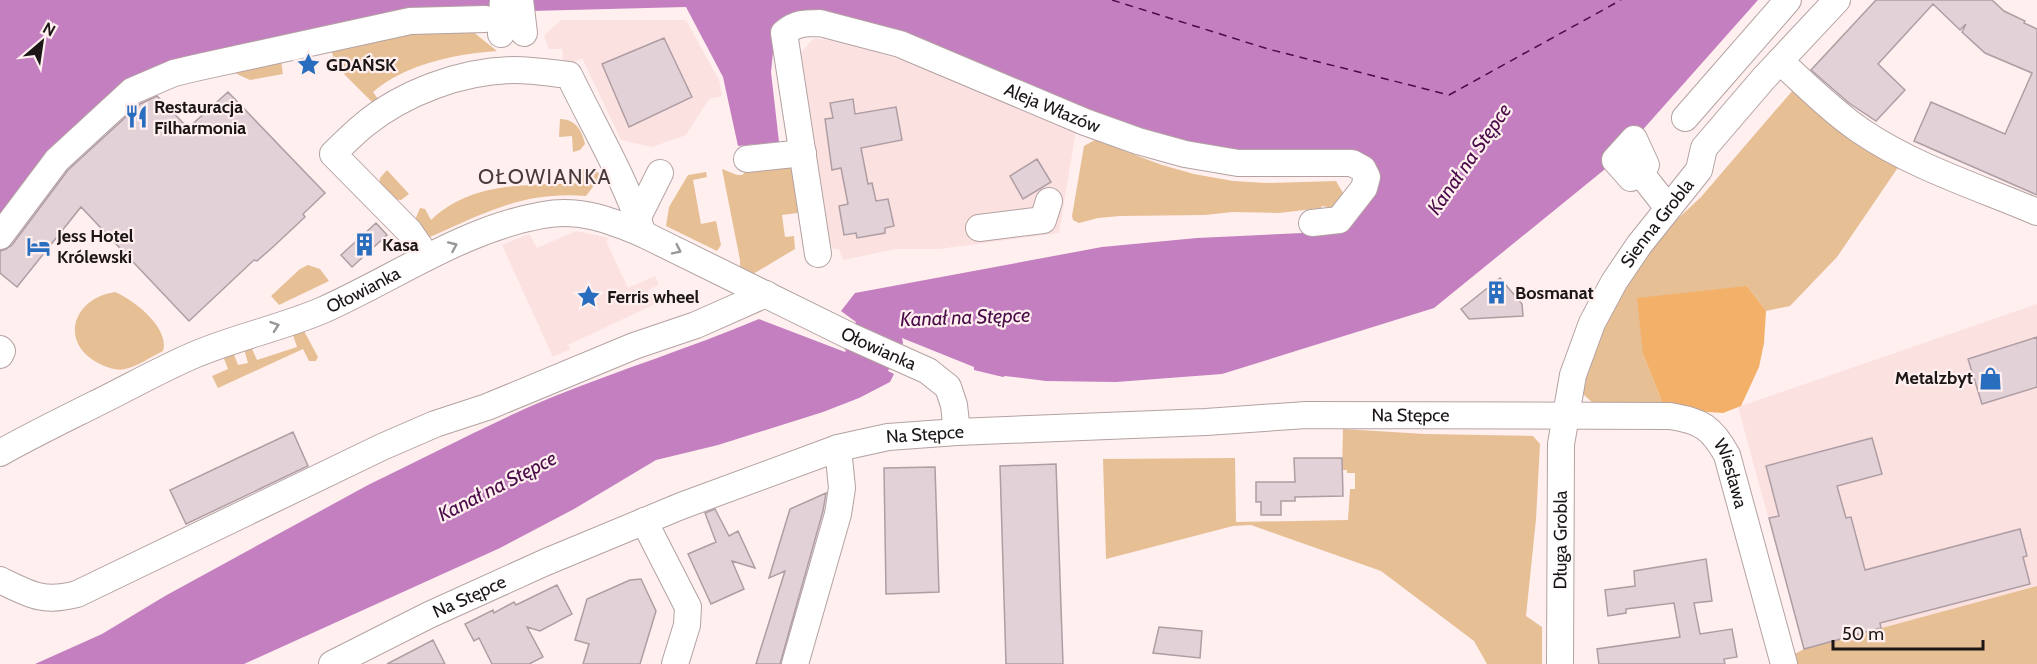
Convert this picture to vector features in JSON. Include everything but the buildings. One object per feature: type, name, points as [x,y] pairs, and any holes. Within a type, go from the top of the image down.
[{"type":"street","points":[[1685,118],[1788,0]]},
{"type":"street","name":"Sienna Grobla","points":[[1565,417],[1573,375],[1592,323],[1614,282],[1699,170],[1704,148],[1837,0]]},
{"type":"street","points":[[0,236],[57,160],[132,91],[174,73],[410,21],[510,26]]},
{"type":"street","name":"Aleja Włazów","points":[[818,254],[784,33],[793,25],[820,22],[900,44],[1085,122],[1138,141],[1185,154],[1238,163],[1352,163],[1363,169],[1367,177],[1364,188],[1339,220],[1312,223]]},
{"type":"street","points":[[1780,61],[1858,129],[1882,144],[1907,158],[2037,212]]},
{"type":"street","points":[[427,257],[409,231],[333,154],[365,124],[398,103],[439,84],[490,72],[515,70],[569,75],[640,225]]},
{"type":"street","points":[[747,159],[803,153]]},
{"type":"street","points":[[1639,171],[1668,208]]},
{"type":"street","points":[[640,225],[660,173]]},
{"type":"street","points":[[979,228],[1043,220],[1049,201]]},
{"type":"street","name":"Ołowianka","points":[[0,453],[59,421],[195,355],[321,311],[480,233],[545,214],[587,214],[640,225],[708,265],[850,336],[928,371],[948,387],[954,405],[957,432]]},
{"type":"street","points":[[0,580],[33,596],[47,599],[77,594],[382,447],[435,424],[487,407],[634,346],[696,324],[766,294]]},
{"type":"street","points":[[0,349],[2,351],[0,355]]},
{"type":"street","name":"Na Stępce","points":[[332,664],[429,615],[644,521],[837,448],[888,437],[1306,415],[1565,417]]},
{"type":"street","name":"Wiesława","points":[[1565,417],[1670,416],[1690,419],[1716,435],[1727,455],[1784,664]]},
{"type":"street","name":"Długa Grobla","points":[[1560,664],[1560,455],[1565,417]]},
{"type":"street","points":[[795,664],[838,514],[842,488],[837,448]]},
{"type":"street","points":[[644,521],[688,607],[687,625],[675,664]]},
{"type":"shaded area","points":[[561,20],[686,20],[719,80],[722,96],[709,99],[686,135],[652,147],[621,140],[582,58],[571,64],[564,64],[562,49],[549,49],[544,36]]},
{"type":"shaded area","points":[[462,23],[497,51],[431,62],[400,74],[373,92],[381,103],[376,106],[335,65],[330,43]]},
{"type":"shaded area","points":[[814,38],[847,43],[920,66],[1076,131],[1059,233],[939,249],[896,249],[843,260],[839,249],[833,249],[826,232],[797,57]]},
{"type":"shaded area","points":[[280,55],[283,74],[250,80],[226,69]]},
{"type":"shaded area","points":[[1793,90],[1858,141],[1899,166],[1837,257],[1790,306],[1766,311],[1747,286],[1643,354],[1665,409],[1594,404],[1582,393],[1584,380],[1610,312],[1628,279],[1671,225],[1701,197]]},
{"type":"shaded area","points":[[560,119],[574,123],[580,130],[585,144],[580,150],[573,152],[572,136],[559,137]]},
{"type":"shaded area","points":[[1095,140],[1162,165],[1194,174],[1233,181],[1266,183],[1336,181],[1343,193],[1349,196],[1339,209],[1322,206],[1321,208],[1279,213],[1233,212],[1205,215],[1120,216],[1079,223],[1073,220],[1072,216],[1084,146]]},
{"type":"shaded area","points":[[795,160],[805,212],[782,215],[785,237],[794,236],[795,249],[753,274],[740,267],[722,169],[742,175],[749,168]]},
{"type":"shaded area","points":[[583,169],[592,169],[602,175],[586,196],[563,195],[523,200],[487,212],[430,237],[415,220],[420,208],[425,209],[431,220],[448,207],[483,192],[521,185],[582,183]]},
{"type":"shaded area","points":[[387,170],[409,194],[401,200],[390,199],[379,187],[380,178]]},
{"type":"shaded area","points":[[706,172],[707,177],[693,180],[701,224],[716,221],[721,245],[717,251],[666,226],[669,207],[688,175]]},
{"type":"shaded area","name":"Ferris wheel","points":[[576,231],[609,238],[606,241],[628,288],[655,276],[659,285],[648,290],[655,304],[568,345],[570,349],[553,357],[502,245],[529,234],[537,248]]},
{"type":"shaded area","points":[[308,265],[320,269],[329,281],[279,305],[271,296],[300,269]]},
{"type":"shaded area","points":[[1747,286],[1766,311],[1764,343],[1759,367],[1741,406],[1723,413],[1665,409],[1643,354],[1637,298]]},
{"type":"shaded area","points":[[115,292],[132,301],[149,316],[156,324],[164,342],[163,351],[122,370],[105,366],[88,357],[80,347],[75,335],[80,313],[88,304],[100,296]]},
{"type":"shaded area","points":[[2037,304],[2037,586],[1804,649],[1738,407]]},
{"type":"shaded area","points":[[304,331],[318,357],[316,361],[309,361],[303,349],[218,388],[212,376],[228,369],[223,356],[233,352],[238,365],[248,363],[244,349],[250,347],[257,360],[297,347],[293,335]]},
{"type":"shaded area","points":[[1343,429],[1425,434],[1533,436],[1540,444],[1536,519],[1526,616],[1542,627],[1542,664],[1487,664],[1474,641],[1381,571],[1251,525],[1233,526],[1106,559],[1103,459],[1235,458],[1236,522],[1348,520],[1350,489],[1355,489],[1355,473],[1342,470]]},
{"type":"shaded area","points":[[2037,586],[2037,664],[1797,664],[1793,655],[1804,649]]},
{"type":"water","name":"Kanał na Stępce","points":[[0,0],[1758,0],[1615,161],[1434,308],[1222,374],[1116,382],[1046,381],[1003,377],[974,370],[974,367],[902,338],[903,343],[892,370],[888,371],[894,374],[890,382],[859,398],[823,412],[718,445],[656,460],[574,509],[500,548],[244,664],[35,664],[102,634],[165,596],[368,485],[481,429],[550,398],[759,319],[845,352],[844,349],[856,322],[841,311],[855,293],[1102,247],[1197,238],[1324,232],[1374,171],[1186,149],[796,16],[776,22],[771,72],[779,142],[738,146],[723,77],[686,7],[530,11],[173,65],[0,222]]},
{"type":"ferry route","points":[[1112,0],[1268,49],[1449,95],[1621,0]]},
{"type":"place","name":"GDAŃSK","points":[[308,65]]},
{"type":"place","name":"Restauracja Filharmonia","points":[[136,117]]},
{"type":"place","name":"Kasa","points":[[364,245]]},
{"type":"place","name":"Jess Hotel Królewski","points":[[39,246]]},
{"type":"place","name":"Bosmanat","points":[[1497,293]]},
{"type":"place","name":"Ferris wheel","points":[[589,297]]},
{"type":"place","name":"Metalzbyt","points":[[1991,378]]},
{"type":"district","name":"OŁOWIANKA","points":[[545,176]]}]
